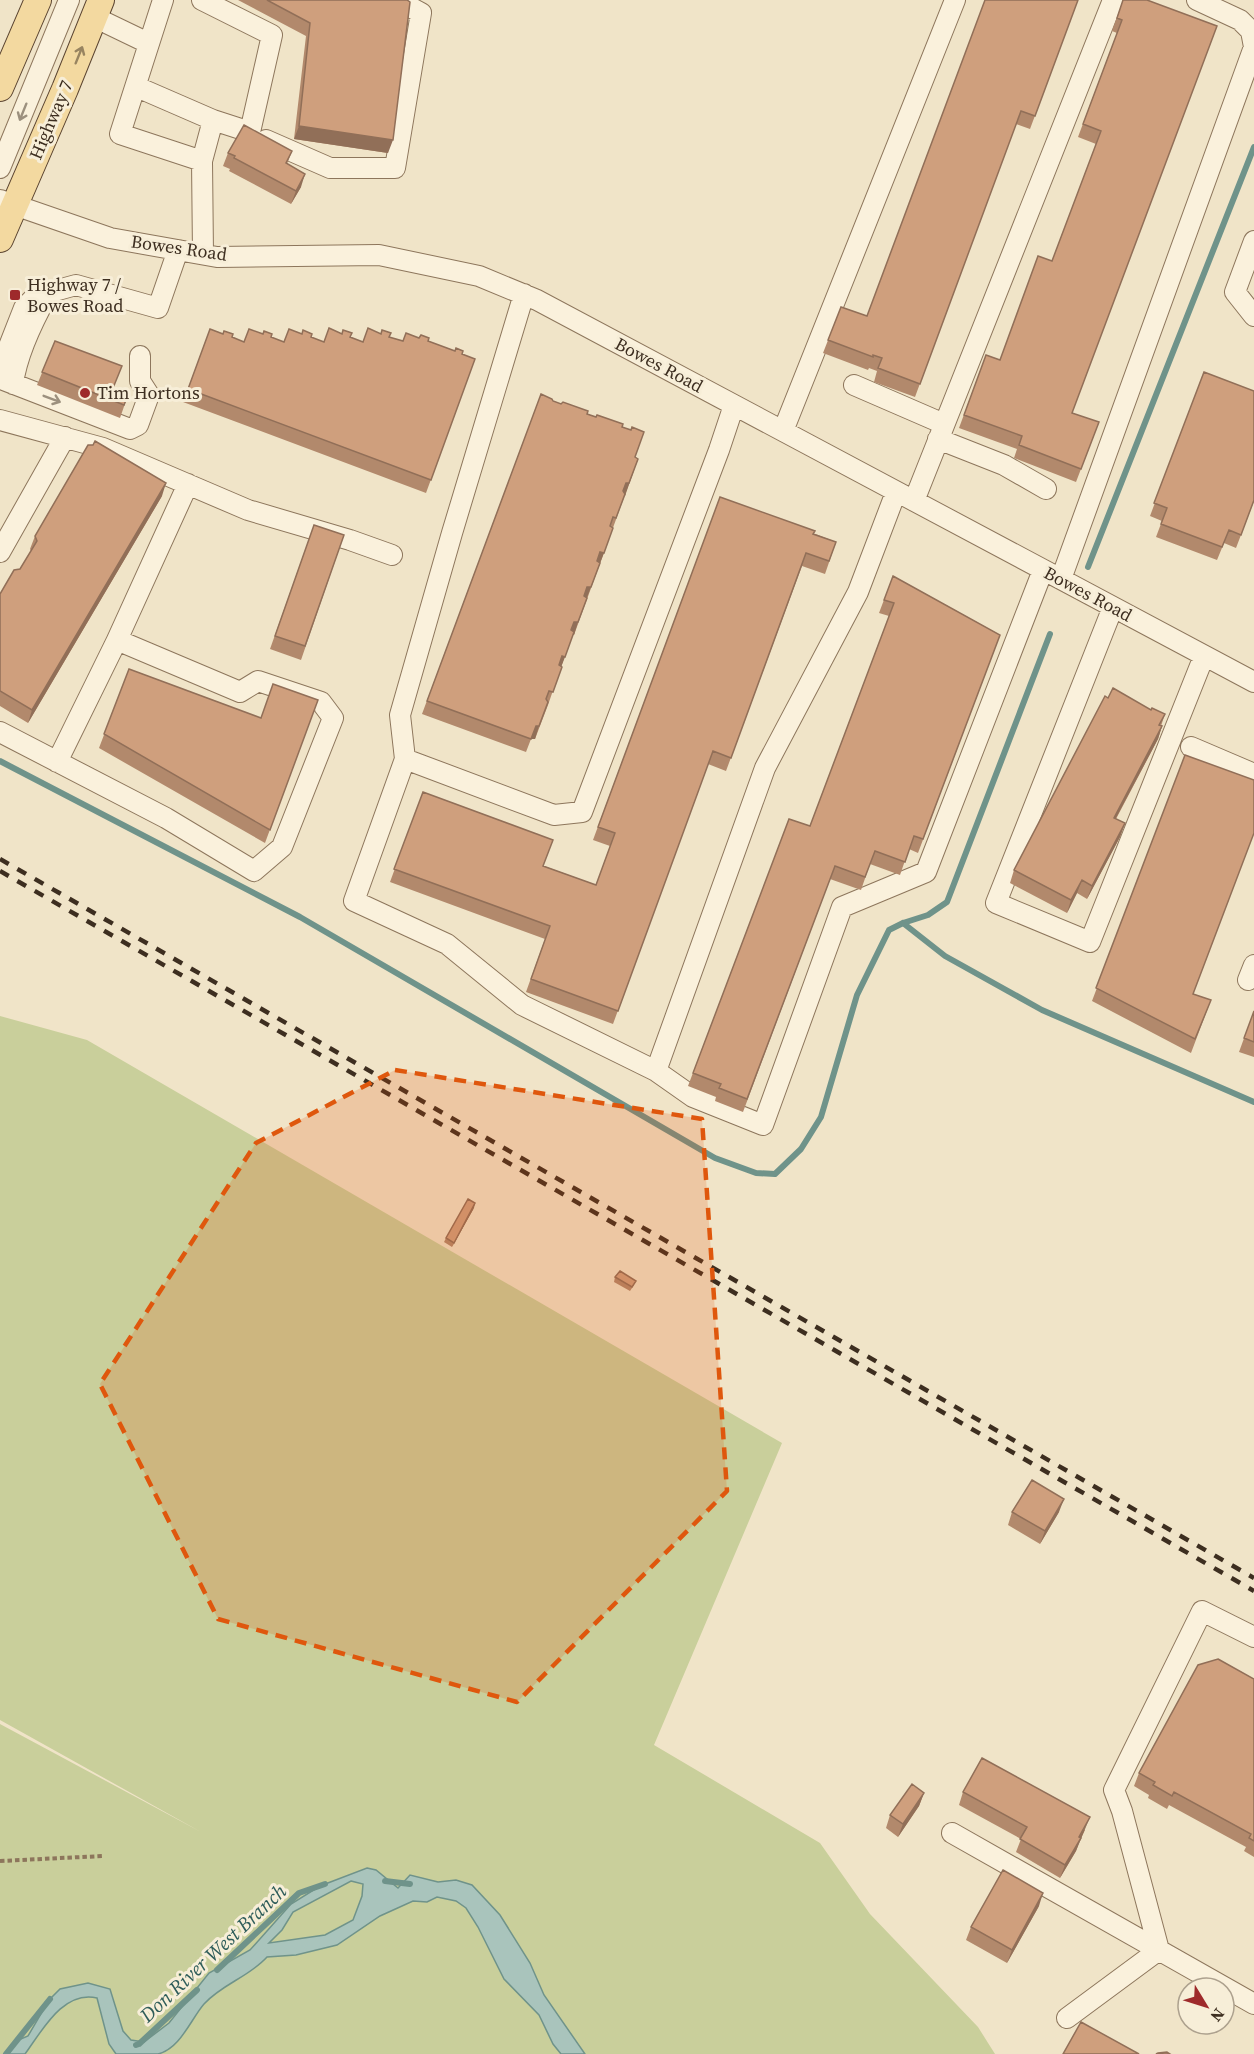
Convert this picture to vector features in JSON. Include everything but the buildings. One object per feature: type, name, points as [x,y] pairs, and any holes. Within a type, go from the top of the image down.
[{"type":"main road","points":[[0,88],[38,0]]},
{"type":"main road","name":"Highway 7","points":[[0,239],[7,203],[65,89],[97,8]]},
{"type":"street","points":[[0,168],[69,0]]},
{"type":"street","points":[[163,0],[120,134],[202,161]]},
{"type":"street","points":[[202,0],[272,35],[250,132]]},
{"type":"street","points":[[136,87],[213,120],[250,132],[330,168],[395,168],[421,13],[397,0]]},
{"type":"street","points":[[783,431],[955,0]]},
{"type":"street","points":[[656,1071],[765,768],[858,592],[905,496],[941,432],[1113,0]]},
{"type":"street","points":[[1061,579],[1254,47],[1251,31],[1240,20],[1197,0]]},
{"type":"street","points":[[97,8],[148,43]]},
{"type":"street","points":[[203,254],[202,161],[213,120]]},
{"type":"street","name":"Bowes Road","points":[[7,203],[110,238],[203,254],[217,256],[379,255],[479,276],[524,294],[1254,682]]},
{"type":"street","points":[[1254,241],[1235,292],[1254,316]]},
{"type":"street","points":[[0,369],[24,308],[36,296],[76,285],[158,308],[178,250]]},
{"type":"street","points":[[48,294],[37,314],[15,370],[7,380],[130,429],[138,425],[149,394],[140,381],[140,356]]},
{"type":"street","points":[[524,294],[400,715],[405,759],[354,901],[447,944],[522,1005],[656,1071],[693,1097],[763,1125],[842,907],[926,872],[1043,570]]},
{"type":"street","points":[[854,385],[1046,489]]},
{"type":"street","points":[[405,759],[554,815],[582,812],[734,405]]},
{"type":"street","points":[[0,420],[103,448],[248,510],[392,555]]},
{"type":"street","points":[[0,552],[65,437]]},
{"type":"street","points":[[57,762],[117,640],[188,484]]},
{"type":"street","points":[[1113,607],[996,903],[1090,942],[1204,656]]},
{"type":"street","points":[[0,732],[166,818],[254,871],[282,847],[333,718],[321,702],[258,681],[240,692],[117,640]]},
{"type":"street","points":[[1191,747],[1254,774]]},
{"type":"street","points":[[1159,1950],[1122,1811],[1114,1790],[1202,1611],[1254,1637]]},
{"type":"street","points":[[952,1833],[1254,2004]]},
{"type":"street","points":[[1067,2018],[1159,1950]]},
{"type":"path","points":[[0,1861],[103,1856]]},
{"type":"highlighted area","points":[[395,1070],[702,1119],[727,1491],[517,1702],[218,1619],[100,1384],[256,1143]]},
{"type":"green space","points":[[0,1016],[87,1040],[782,1443],[654,1745],[820,1843],[870,1914],[978,2027],[995,2054],[0,2054],[0,1724],[201,1832],[0,1720]]},
{"type":"water","points":[[367,1868],[376,1870],[398,1888],[410,1875],[438,1882],[456,1880],[472,1885],[500,1915],[530,1963],[544,1995],[585,2054],[561,2054],[553,2044],[539,2015],[504,1979],[466,1908],[456,1901],[437,1897],[427,1902],[413,1901],[380,1916],[337,1945],[296,1955],[267,1957],[252,1970],[211,1997],[199,2010],[179,2040],[166,2051],[158,2054],[116,2054],[109,2044],[97,1998],[85,1997],[74,2000],[55,2014],[25,2054],[6,2054],[16,2041],[28,2036],[49,2000],[60,1989],[88,1983],[110,1989],[123,2031],[131,2040],[144,2042],[169,2023],[209,1973],[250,1950],[291,1904],[320,1886]],"holes":[[[351,1881],[363,1884],[362,1896],[353,1920],[325,1935],[269,1943],[282,1930],[293,1912]]]},
{"type":"waterway","points":[[1088,567],[1254,147]]},
{"type":"waterway","points":[[0,761],[300,917],[715,1158],[756,1173],[775,1174],[801,1149],[821,1117],[857,995],[889,930],[928,915],[947,902],[1050,634]]},
{"type":"waterway","points":[[903,923],[945,956],[1042,1010],[1254,1102]]},
{"type":"waterway","name":"Don River West Branch","points":[[385,1881],[410,1884]]},
{"type":"waterway","name":"Don River West Branch","points":[[217,1970],[299,1893],[325,1884]]},
{"type":"waterway","name":"Don River West Branch","points":[[136,2045],[197,1990]]},
{"type":"waterway","name":"Don River West Branch","points":[[6,2054],[50,1999]]},
{"type":"railway","points":[[0,859],[1254,1578]]},
{"type":"railway","points":[[0,871],[1254,1591]]},
{"type":"place","name":"Highway 7 / Bowes Road","points":[[15,295]]},
{"type":"place","name":"Tim Hortons","points":[[85,393]]}]
